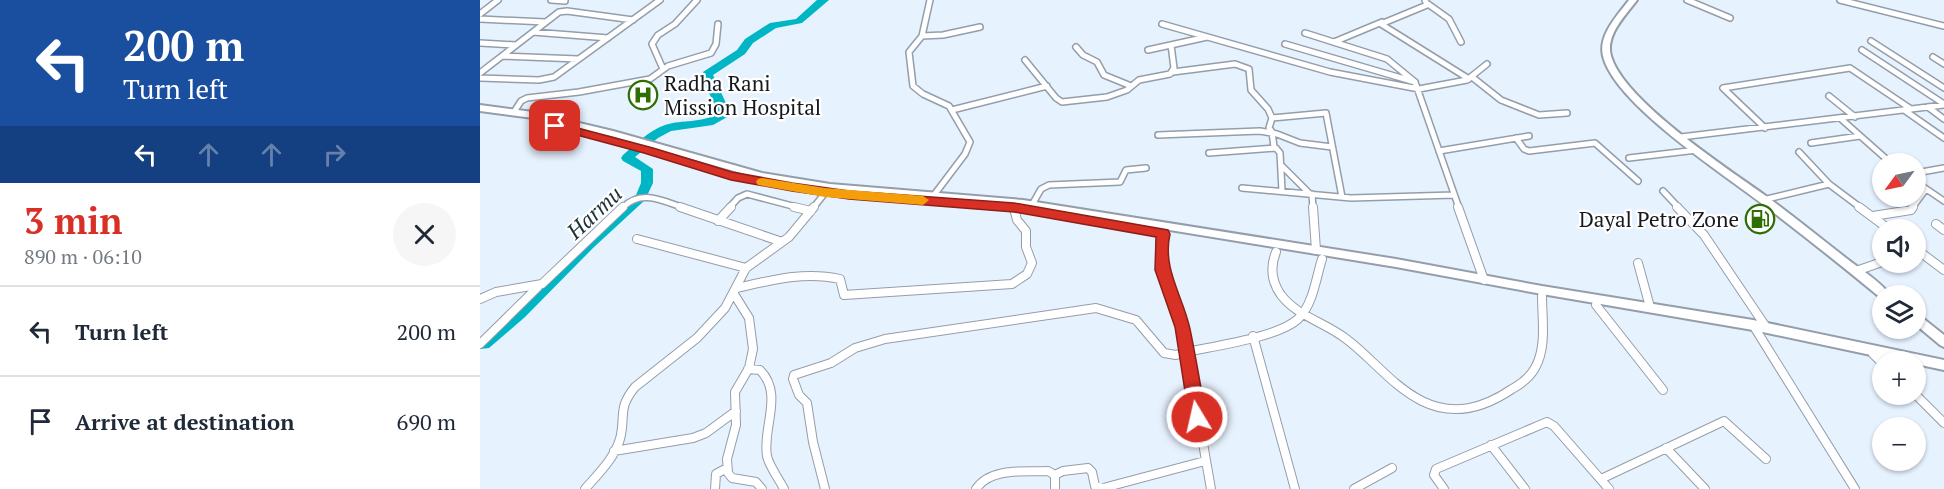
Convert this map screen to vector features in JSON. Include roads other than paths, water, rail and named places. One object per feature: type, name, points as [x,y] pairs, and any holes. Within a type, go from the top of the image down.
[{"type":"street","points":[[482,11],[498,0]]},
{"type":"street","points":[[551,0],[565,1]]},
{"type":"street","points":[[480,78],[545,80],[558,74],[660,0]]},
{"type":"street","points":[[663,69],[652,44],[658,35],[675,24],[698,0]]},
{"type":"street","points":[[930,0],[922,36],[908,56],[913,86],[917,91],[942,101],[952,110],[969,138],[970,146],[942,179],[934,195]]},
{"type":"street","points":[[1633,0],[1615,24],[1606,43],[1608,58],[1618,77],[1634,96],[1681,137],[1873,285]]},
{"type":"street","points":[[1687,0],[1730,18]]},
{"type":"street","points":[[1840,0],[1944,26]]},
{"type":"street","points":[[1334,42],[1427,2],[1449,19],[1461,42]]},
{"type":"street","points":[[480,73],[544,22],[564,11],[633,20]]},
{"type":"street","points":[[480,19],[544,22]]},
{"type":"street","points":[[1382,22],[1502,101],[1539,115],[1567,113]]},
{"type":"street","points":[[514,112],[521,101],[527,98],[644,81],[663,69],[711,52],[716,44],[718,24]]},
{"type":"street","points":[[1161,24],[1210,36],[1330,72],[1419,89],[1470,78],[1487,64]]},
{"type":"street","points":[[922,36],[943,35],[980,27]]},
{"type":"street","points":[[533,32],[608,38]]},
{"type":"street","points":[[1305,33],[1387,59],[1415,82],[1484,280]]},
{"type":"street","points":[[1148,50],[1210,36]]},
{"type":"street","points":[[1871,41],[1944,88]]},
{"type":"street","points":[[480,43],[516,45]]},
{"type":"street","points":[[1285,44],[1415,82]]},
{"type":"street","points":[[1171,45],[1173,72]]},
{"type":"street","points":[[1076,47],[1083,55],[1097,62],[1104,75],[1131,86]]},
{"type":"street","points":[[1862,50],[1944,105]]},
{"type":"street","points":[[502,56],[578,59]]},
{"type":"street","points":[[1933,57],[1944,64]]},
{"type":"street","points":[[1025,60],[1059,101],[1067,102],[1122,93],[1139,80],[1173,72],[1235,64],[1245,66],[1249,69],[1251,90],[1268,109],[1272,118],[1269,128],[1272,132],[1274,147],[1280,153],[1282,191]]},
{"type":"street","points":[[480,66],[488,67]]},
{"type":"street","points":[[1765,128],[1723,87],[1850,68],[1911,109]]},
{"type":"street","points":[[952,110],[1047,86]]},
{"type":"street","points":[[1829,96],[1855,117]]},
{"type":"street","points":[[1681,137],[1944,105]]},
{"type":"street","points":[[1928,107],[1944,119]]},
{"type":"street","points":[[480,108],[551,119],[633,143]]},
{"type":"street","points":[[1904,110],[1944,138]]},
{"type":"street","points":[[480,113],[633,143],[762,176],[830,187],[1032,205],[1542,296],[1759,328],[1872,354]]},
{"type":"street","points":[[1272,118],[1326,113],[1342,197]]},
{"type":"street","points":[[1840,118],[1879,153]]},
{"type":"street","points":[[1158,135],[1272,132],[1300,143],[1332,147]]},
{"type":"street","points":[[1439,151],[1528,136]]},
{"type":"street","points":[[1811,143],[1860,136]]},
{"type":"street","points":[[1516,138],[1529,152],[1595,143],[1638,181]]},
{"type":"street","points":[[1209,153],[1274,147]]},
{"type":"street","points":[[653,148],[731,176],[825,193],[1014,208],[1276,252],[1319,255],[1484,280],[1759,328],[1944,365]]},
{"type":"street","points":[[1629,158],[1697,150]]},
{"type":"street","points":[[1799,152],[1829,184],[1877,219]]},
{"type":"street","points":[[825,489],[813,442],[807,403],[799,395],[792,376],[831,363],[868,343],[1086,308],[1130,317],[1142,326],[1164,353],[1176,355],[1289,326],[1303,312],[1319,255],[1311,194],[1281,165]]},
{"type":"street","points":[[1032,205],[1041,189],[1049,185],[1120,182],[1126,170],[1146,168]]},
{"type":"street","points":[[1926,171],[1944,168]]},
{"type":"street","points":[[1763,200],[1829,184]]},
{"type":"street","points":[[1242,188],[1342,197],[1387,198],[1454,195]]},
{"type":"street","points":[[1926,189],[1944,201]]},
{"type":"street","points":[[1663,191],[1696,226],[1855,489]]},
{"type":"street","points":[[585,489],[614,451],[620,439],[622,406],[627,396],[646,378],[698,338],[725,308],[746,268],[798,228],[825,193]]},
{"type":"street","points":[[718,220],[738,198],[747,194],[811,211]]},
{"type":"street","points":[[480,344],[631,200],[643,197],[782,242]]},
{"type":"street","points":[[1873,216],[1911,210],[1913,207]]},
{"type":"street","points":[[735,291],[801,276],[837,278],[843,284],[842,293],[848,295],[972,288],[1017,283],[1027,274],[1032,263],[1026,248],[1026,231],[1017,220],[1014,208]]},
{"type":"street","points":[[1936,224],[1944,230]]},
{"type":"street","points":[[1164,234],[1161,245],[1162,270],[1182,327],[1211,489]]},
{"type":"street","points":[[637,239],[746,268]]},
{"type":"street","points":[[1276,252],[1270,268],[1274,285],[1290,305],[1344,337],[1415,398],[1430,406],[1452,410],[1472,409],[1506,393],[1534,371],[1539,359],[1542,296]]},
{"type":"street","points":[[1926,257],[1944,270]]},
{"type":"street","points":[[1638,263],[1650,308]]},
{"type":"street","points":[[1856,271],[1872,265]]},
{"type":"street","points":[[480,299],[501,290],[529,288],[542,284]]},
{"type":"street","points":[[735,291],[743,303],[750,325],[753,354],[748,369],[735,391],[736,423],[727,468],[732,478],[756,482],[762,489]]},
{"type":"street","points":[[1596,305],[1663,390]]},
{"type":"street","points":[[1926,327],[1944,342]]},
{"type":"street","points":[[1252,336],[1296,489]]},
{"type":"street","points":[[1926,366],[1944,371]]},
{"type":"street","points":[[748,369],[760,370],[767,377],[772,402],[767,456],[784,489]]},
{"type":"street","points":[[1926,405],[1944,423]]},
{"type":"street","points":[[614,451],[706,434],[736,411]]},
{"type":"street","points":[[1601,479],[1724,421],[1766,459]]},
{"type":"street","points":[[1444,489],[1434,475],[1436,469],[1543,423],[1551,423],[1609,489]]},
{"type":"street","points":[[1491,445],[1525,489]]},
{"type":"street","points":[[1666,448],[1705,489]]},
{"type":"street","points":[[1055,475],[1063,471],[1088,468],[1092,472],[1095,486],[1103,488],[1205,461]]},
{"type":"street","points":[[715,489],[716,474],[727,468]]},
{"type":"street","points":[[1354,489],[1392,468]]},
{"type":"street","points":[[976,489],[980,481],[992,475],[1048,471],[1055,475]]},
{"type":"street","points":[[1055,475],[1055,489]]},
{"type":"waterway","name":"Harmu","points":[[484,344],[520,313],[588,245],[641,197],[647,183],[647,169],[627,158],[654,135],[668,128],[709,123],[725,114],[707,74],[741,52],[749,41],[773,25],[799,21],[824,0]]},
{"type":"place","name":"Radha Rani Mission Hospital","points":[[643,95]]},
{"type":"place","name":"Dayal Petro Zone","points":[[1760,219]]}]
